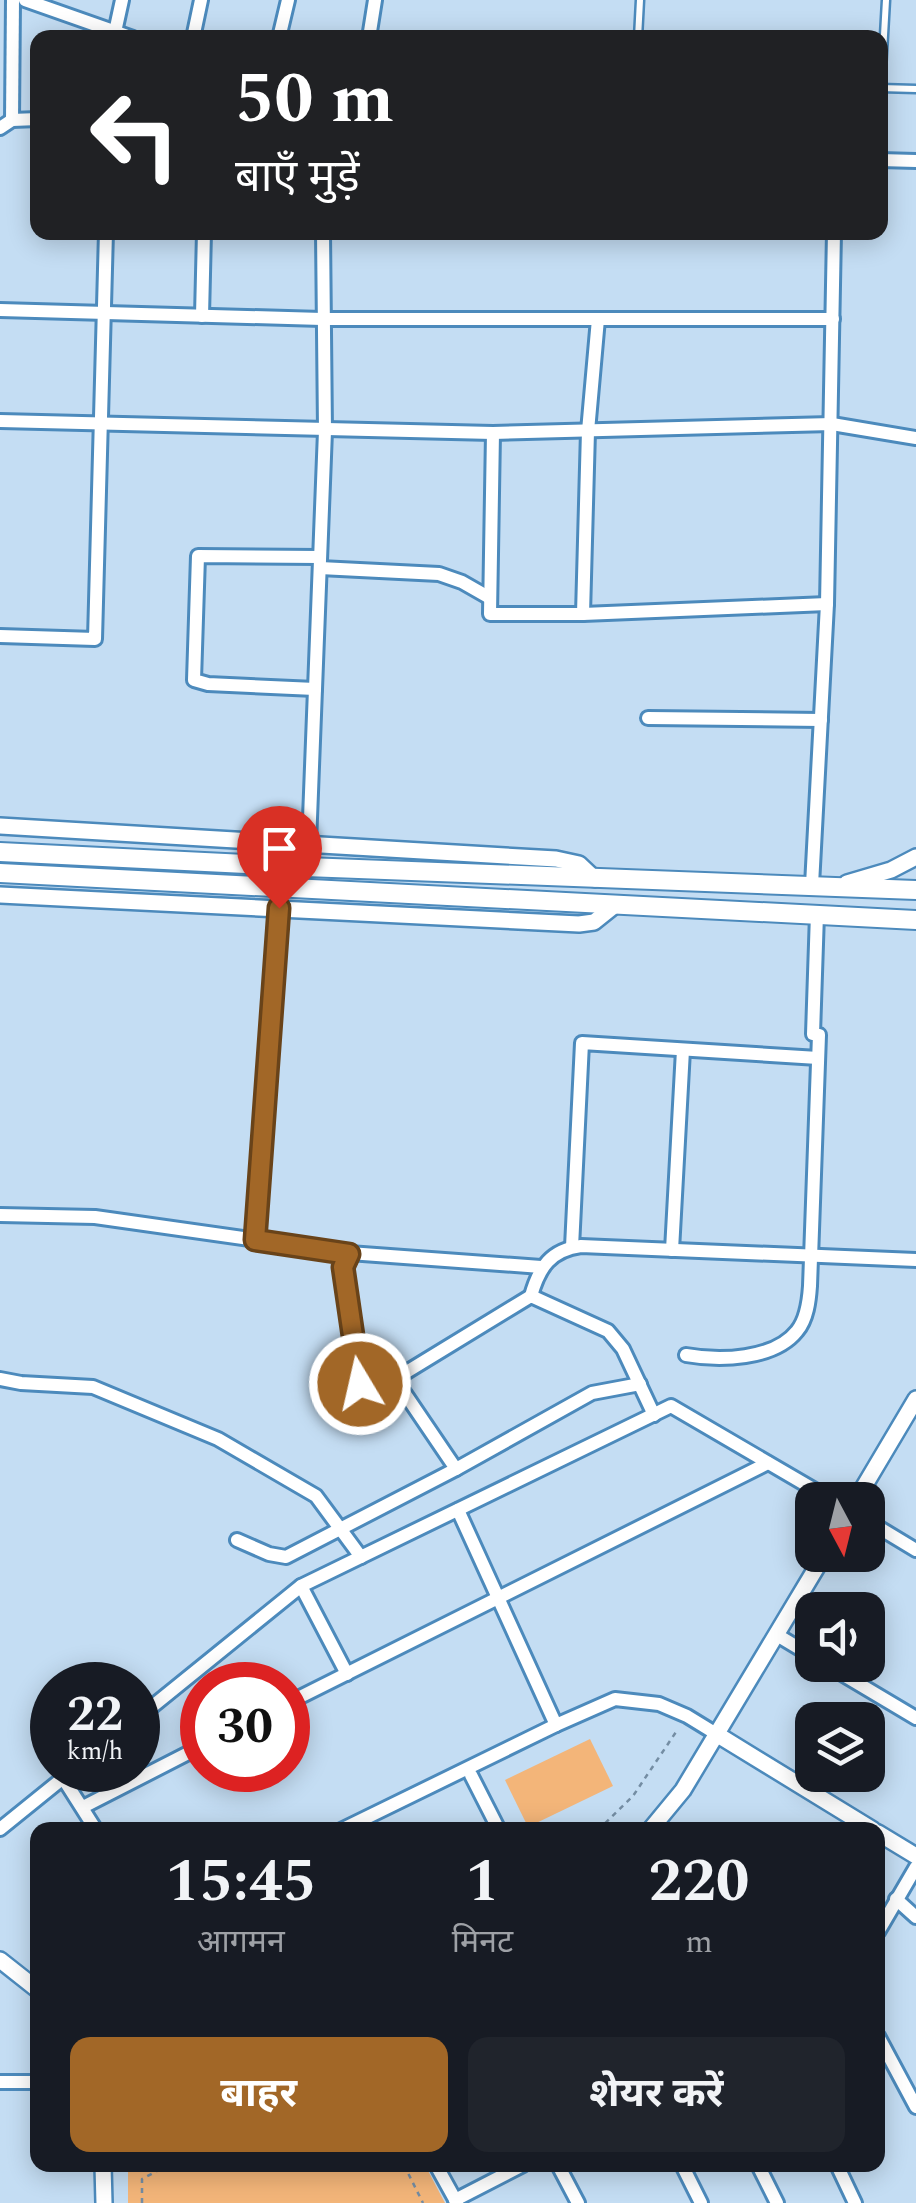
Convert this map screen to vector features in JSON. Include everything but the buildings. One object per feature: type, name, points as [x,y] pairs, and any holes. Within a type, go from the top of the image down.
[{"type":"main road","points":[[0,852],[916,890]]},
{"type":"main road","points":[[0,872],[913,922]]},
{"type":"street","points":[[6,124],[13,0]]},
{"type":"street","points":[[26,0],[109,30]]},
{"type":"street","points":[[115,30],[122,0]]},
{"type":"street","points":[[194,30],[201,0]]},
{"type":"street","points":[[281,30],[288,0]]},
{"type":"street","points":[[370,30],[375,0]]},
{"type":"street","points":[[888,160],[916,161]]},
{"type":"street","points":[[0,636],[95,639],[106,240]]},
{"type":"street","points":[[202,316],[204,240]]},
{"type":"street","points":[[309,844],[324,431],[323,240]]},
{"type":"street","points":[[834,240],[820,885],[859,882],[916,857]]},
{"type":"street","points":[[0,310],[322,319],[833,319]]},
{"type":"street","points":[[583,614],[588,430],[598,319]]},
{"type":"street","points":[[0,421],[493,433],[832,424],[916,438]]},
{"type":"street","points":[[493,433],[490,614],[827,604]]},
{"type":"street","points":[[315,689],[194,680],[198,556],[319,562],[439,574],[490,598]]},
{"type":"street","points":[[648,718],[821,720]]},
{"type":"street","points":[[0,826],[556,859],[579,864],[595,879]]},
{"type":"street","points":[[0,894],[580,924],[594,922],[614,906]]},
{"type":"street","points":[[255,1240],[279,908]]},
{"type":"street","points":[[686,1356],[732,1358],[758,1352],[788,1340],[807,1312],[819,1036],[813,1034],[817,914]]},
{"type":"street","points":[[572,1248],[582,1043],[818,1058]]},
{"type":"street","points":[[672,1250],[683,1050]]},
{"type":"street","points":[[0,1215],[94,1217],[349,1254],[541,1267]]},
{"type":"street","points":[[349,1254],[343,1267],[360,1384],[366,1386],[395,1378],[531,1296],[541,1267],[564,1248],[916,1260]]},
{"type":"street","points":[[531,1296],[608,1331],[623,1349],[654,1415]]},
{"type":"street","points":[[395,1378],[456,1468]]},
{"type":"street","points":[[0,1379],[93,1388],[218,1440],[316,1496],[361,1556]]},
{"type":"street","points":[[237,1540],[286,1557],[592,1394],[640,1384]]},
{"type":"street","points":[[867,1482],[915,1402]]},
{"type":"street","points":[[160,1700],[301,1586],[671,1406],[801,1482]]},
{"type":"street","points":[[310,1692],[768,1463]]},
{"type":"street","points":[[458,1510],[556,1724]]},
{"type":"street","points":[[885,1531],[916,1550]]},
{"type":"street","points":[[657,1822],[718,1736],[814,1572]]},
{"type":"street","points":[[301,1586],[347,1674]]},
{"type":"street","points":[[777,1635],[795,1646]]},
{"type":"street","points":[[856,1682],[916,1718]]},
{"type":"street","points":[[357,1822],[556,1724],[616,1699],[645,1700],[687,1716],[860,1822]]},
{"type":"street","points":[[83,1806],[180,1757]]},
{"type":"street","points":[[471,1775],[495,1822]]},
{"type":"street","points":[[0,1829],[46,1792]]},
{"type":"street","points":[[76,1792],[92,1822]]},
{"type":"street","points":[[885,1837],[916,1856]]},
{"type":"street","points":[[885,1919],[916,1868]]},
{"type":"street","points":[[896,1899],[916,1917]]},
{"type":"street","points":[[0,1960],[30,1983]]},
{"type":"street","points":[[885,2049],[916,2107]]},
{"type":"street","points":[[0,2082],[30,2082]]},
{"type":"street","points":[[103,2172],[104,2203]]},
{"type":"street","points":[[440,2172],[456,2202],[510,2172]]},
{"type":"street","points":[[562,2172],[578,2203]]},
{"type":"street","points":[[686,2172],[701,2203]]},
{"type":"street","points":[[762,2172],[777,2203]]},
{"type":"street","points":[[840,2172],[855,2203]]},
{"type":"lane","points":[[638,30],[640,0]]},
{"type":"lane","points":[[884,30],[886,0]]},
{"type":"lane","points":[[888,88],[916,89]]},
{"type":"path","points":[[606,1822],[633,1796],[678,1729],[672,1722]]},
{"type":"path","points":[[142,2203],[142,2179],[155,2172]]},
{"type":"path","points":[[408,2172],[423,2203]]},
{"type":"shaded area","points":[[590,1739],[613,1786],[538,1822],[526,1822],[505,1780]]},
{"type":"shaded area","points":[[128,2172],[429,2172],[445,2203],[128,2203]]},
{"type":"route","points":[[279,908],[255,1240],[349,1254],[343,1267],[360,1384]]}]
